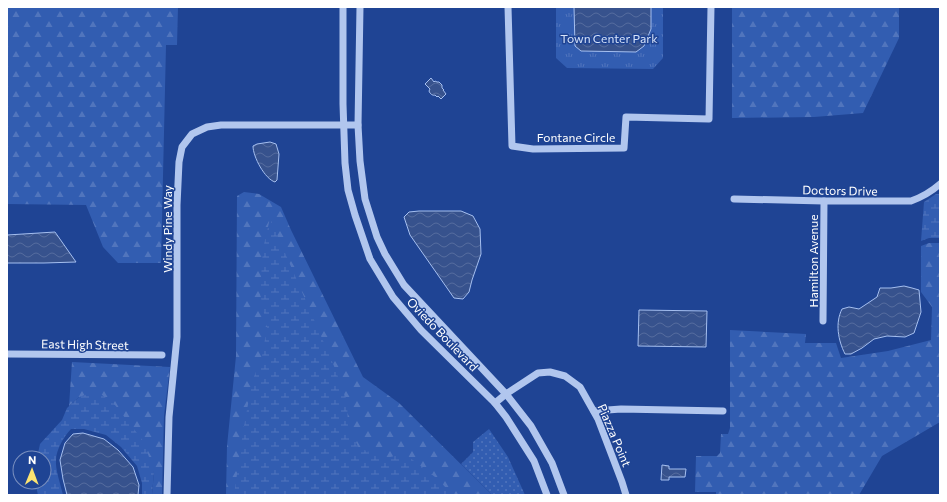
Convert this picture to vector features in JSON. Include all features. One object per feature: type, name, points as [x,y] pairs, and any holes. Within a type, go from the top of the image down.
[{"type":"street","name":"Oviedo Boulevard","points":[[344,7],[343,125],[345,163],[348,190],[370,259],[393,297],[417,324],[495,403],[506,417],[534,461],[547,495]]},
{"type":"street","points":[[343,21],[349,7]]},
{"type":"street","name":"Oviedo Boulevard","points":[[360,7],[358,125],[360,161],[365,199],[377,237],[385,254],[404,285],[506,394],[531,426],[552,463],[564,495]]},
{"type":"street","name":"Fontane Circle","points":[[508,7],[512,146],[541,149],[624,148],[626,117],[709,119],[710,7]]},
{"type":"street","name":"Windy Pine Way","points":[[167,495],[169,417],[178,337],[177,205],[178,162],[182,147],[192,134],[207,127],[221,125],[358,125]]},
{"type":"street","name":"Doctors Drive","points":[[734,199],[911,201],[921,198],[940,184]]},
{"type":"street","name":"Hamilton Avenue","points":[[823,321],[824,201]]},
{"type":"street","name":"East High Street","points":[[7,354],[162,356]]},
{"type":"street","name":"Piazza Point","points":[[495,403],[506,394],[538,374],[550,372],[565,376],[580,387],[594,411],[601,425],[626,495]]},
{"type":"street","points":[[594,411],[621,409],[723,411]]},
{"type":"green space","points":[[7,7],[178,7],[177,45],[166,45],[161,263],[118,263],[103,247],[86,205],[7,204]]},
{"type":"green space","name":"Town Center Park","points":[[556,7],[663,7],[663,58],[653,69],[567,68],[556,58]]},
{"type":"green space","points":[[732,7],[899,7],[899,38],[863,113],[814,117],[732,118]]},
{"type":"green space","points":[[244,192],[259,194],[281,207],[363,377],[399,403],[492,495],[226,495],[227,446],[236,356],[237,196]]},
{"type":"green space","points":[[936,194],[940,194],[940,238],[929,238],[921,241],[924,202]]},
{"type":"green space","points":[[270,218],[334,366],[347,401],[348,427],[359,448],[385,458],[405,454],[439,480],[452,495],[234,495],[252,382],[262,356],[267,328],[260,293],[263,249]]},
{"type":"green space","points":[[929,243],[940,243],[940,422],[882,456],[859,495],[716,495],[716,492],[695,492],[696,456],[717,456],[720,453],[721,434],[728,434],[730,428],[730,330],[806,334],[805,343],[836,343],[841,358],[888,351],[931,340],[932,307],[921,292],[921,246]]},
{"type":"green space","points":[[72,362],[170,367],[164,416],[162,495],[152,495],[154,472],[79,397],[69,406]]},
{"type":"green space","points":[[97,391],[115,405],[144,442],[154,472],[152,495],[142,495],[142,483],[137,466],[121,447],[106,435],[84,429],[71,429],[61,443],[56,456],[56,468],[63,495],[38,495],[37,490],[52,490],[52,450],[39,450],[40,444],[62,420],[67,408],[79,397]]},
{"type":"green space","points":[[489,429],[508,457],[525,495],[492,495],[461,464],[473,452],[473,442]]},
{"type":"water","points":[[574,7],[651,7],[651,29],[644,46],[636,52],[581,51],[575,46]]},
{"type":"water","points":[[431,78],[434,82],[439,82],[442,85],[442,88],[446,94],[441,99],[438,96],[437,97],[431,94],[429,91],[430,89],[425,84]]},
{"type":"water","points":[[270,142],[276,144],[279,154],[277,180],[275,182],[267,177],[257,161],[253,146]]},
{"type":"water","points":[[461,211],[473,216],[480,229],[481,254],[469,292],[463,299],[454,298],[410,235],[404,217],[409,212]]},
{"type":"water","points":[[55,232],[76,262],[7,263],[7,235]]},
{"type":"water","points":[[904,286],[919,290],[921,312],[914,333],[905,337],[887,336],[874,339],[851,354],[845,354],[838,332],[842,309],[849,307],[859,309],[877,297],[880,288]]},
{"type":"water","points":[[639,310],[707,311],[706,347],[638,346]]},
{"type":"water","points":[[83,433],[104,439],[118,450],[133,467],[139,485],[138,495],[67,495],[60,460],[65,443],[73,434]]},
{"type":"water","points":[[662,465],[669,466],[669,469],[686,469],[685,477],[669,477],[669,480],[661,480]]}]
